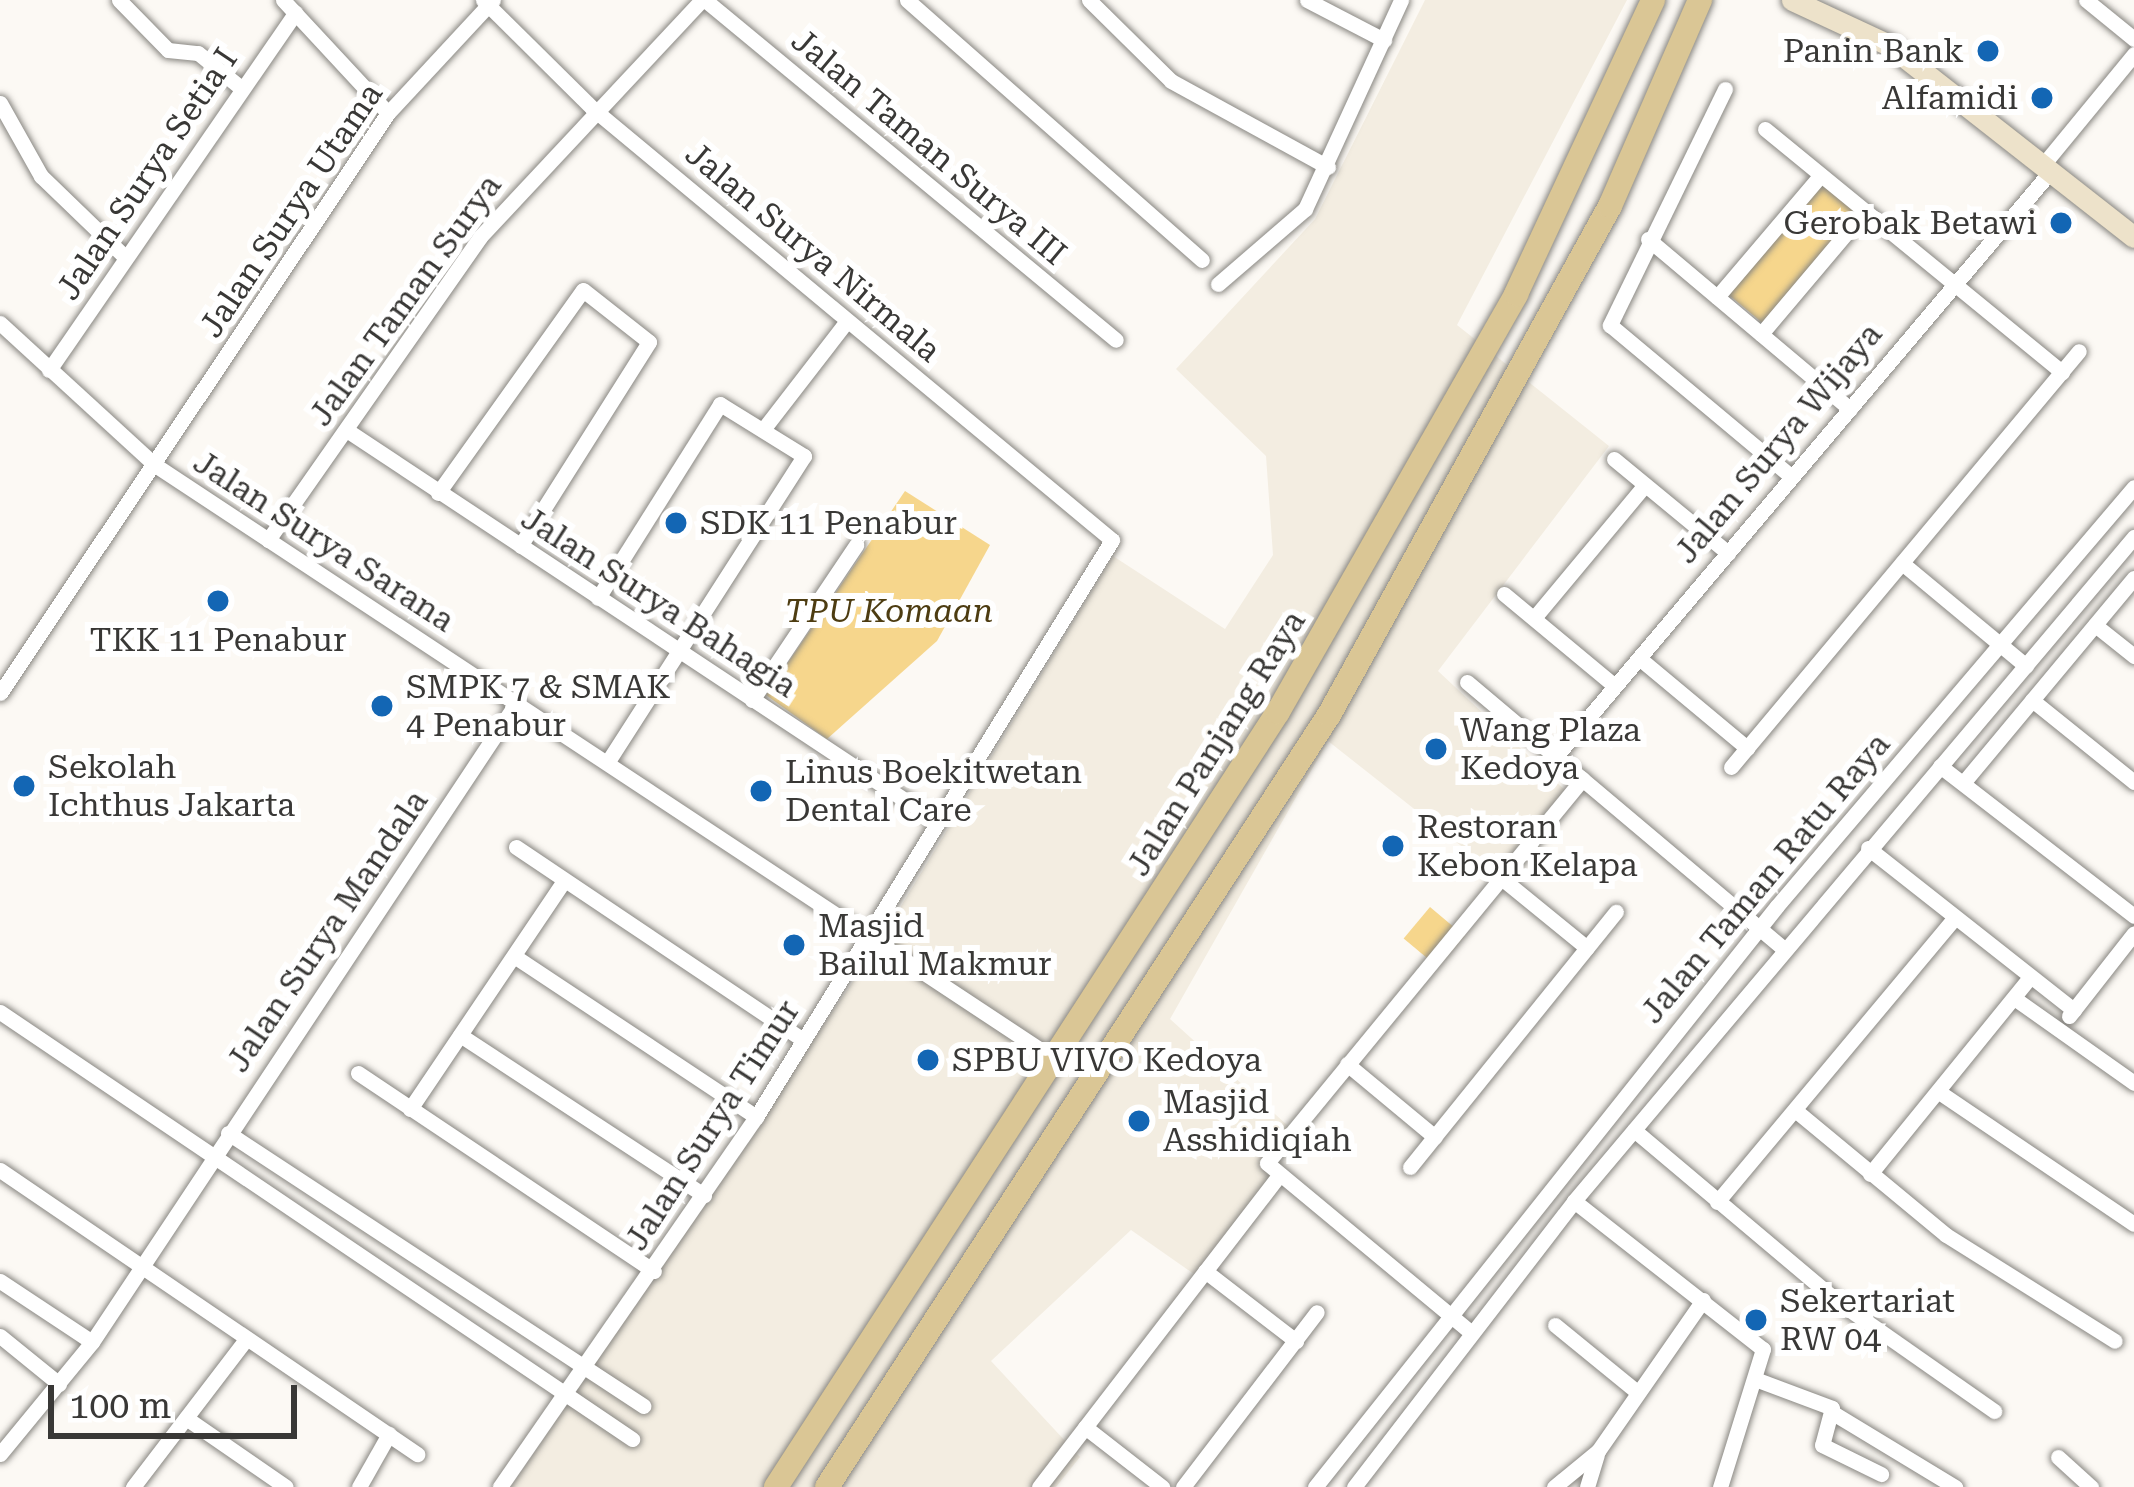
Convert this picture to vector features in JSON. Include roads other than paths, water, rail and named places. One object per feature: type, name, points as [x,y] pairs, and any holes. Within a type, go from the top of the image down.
[{"type":"main road","name":"Jalan Panjang Raya","points":[[776,1487],[1056,1060],[1366,560],[1516,294],[1653,0]]},
{"type":"main road","points":[[827,1487],[1329,715],[1610,206],[1700,0]]},
{"type":"main road","points":[[1392,515],[1425,538]]},
{"type":"main road","points":[[1366,560],[1387,560],[1402,581]]},
{"type":"street","points":[[119,0],[168,50],[198,53],[241,88]]},
{"type":"street","points":[[283,0],[388,113]]},
{"type":"street","name":"Jalan Taman Surya","points":[[268,540],[480,237],[592,108],[703,0]]},
{"type":"street","name":"Jalan Taman Surya III","points":[[703,0],[1116,340]]},
{"type":"street","points":[[907,0],[1202,260]]},
{"type":"street","points":[[1089,0],[1172,81],[1328,167]]},
{"type":"street","points":[[1306,0],[1384,40]]},
{"type":"street","points":[[1219,284],[1305,209],[1401,0]]},
{"type":"street","points":[[1792,0],[1889,45],[2134,237]]},
{"type":"street","points":[[2086,0],[2134,39]]},
{"type":"street","name":"Jalan Surya Nirmala","points":[[488,2],[592,108],[1112,540]]},
{"type":"street","name":"Jalan Surya Utama","points":[[0,693],[388,113],[488,2]]},
{"type":"street","name":"Jalan Surya Setia I","points":[[49,370],[295,13]]},
{"type":"street","name":"Jalan Surya Wijaya","points":[[1556,757],[1955,284],[2132,62]]},
{"type":"street","points":[[1725,89],[1610,325],[1792,477]]},
{"type":"street","points":[[0,103],[40,176],[126,258]]},
{"type":"street","points":[[1765,129],[2062,372]]},
{"type":"street","points":[[1718,297],[1821,175]]},
{"type":"street","points":[[1761,334],[1865,211]]},
{"type":"street","points":[[1648,239],[1850,409]]},
{"type":"street","points":[[438,493],[574,292],[599,300],[649,342],[520,546]]},
{"type":"street","points":[[765,427],[847,321]]},
{"type":"street","name":"Jalan Surya Sarana","points":[[0,323],[154,465],[1056,1060]]},
{"type":"street","points":[[1731,767],[2079,351]]},
{"type":"street","points":[[598,598],[721,404],[765,427],[802,462],[608,761]]},
{"type":"street","name":"Jalan Surya Bahagia","points":[[348,431],[938,822]]},
{"type":"street","points":[[1614,459],[1728,553]]},
{"type":"street","points":[[1534,618],[1645,484]]},
{"type":"street","name":"Jalan Taman Ratu Raya","points":[[1354,1487],[1458,1322],[1763,931],[2134,487]]},
{"type":"street","name":"Jalan Taman Ratu Raya","points":[[1315,1487],[1458,1322],[1574,1201],[1782,947],[2134,537]]},
{"type":"street","name":"Jalan Surya Timur","points":[[500,1487],[654,1271],[756,1117],[1112,540]]},
{"type":"street","points":[[752,700],[856,544]]},
{"type":"street","points":[[1902,563],[2024,665]]},
{"type":"street","points":[[1963,783],[2134,578]]},
{"type":"street","points":[[1504,594],[1616,686]]},
{"type":"street","points":[[2095,625],[2134,656]]},
{"type":"street","points":[[1639,658],[1747,748]]},
{"type":"street","points":[[1467,682],[1782,947]]},
{"type":"street","points":[[2032,700],[2134,782]]},
{"type":"street","name":"Jalan Surya Mandala","points":[[0,1454],[92,1342],[145,1266],[228,1133],[517,703]]},
{"type":"street","points":[[1940,766],[2134,916]]},
{"type":"street","points":[[1458,1322],[1278,1177],[1270,1159],[1582,779]]},
{"type":"street","points":[[516,847],[802,1039]]},
{"type":"street","points":[[1868,848],[2074,1010]]},
{"type":"street","points":[[1500,877],[1587,948]]},
{"type":"street","points":[[410,1108],[563,882]]},
{"type":"street","points":[[1410,1167],[1616,911]]},
{"type":"street","points":[[1718,1202],[1955,916]]},
{"type":"street","points":[[2058,1030],[2134,933]]},
{"type":"street","points":[[514,956],[756,1117]]},
{"type":"street","points":[[1870,1174],[2030,977]]},
{"type":"street","points":[[2014,998],[2134,1083]]},
{"type":"street","points":[[0,1012],[566,1389],[632,1439]]},
{"type":"street","points":[[460,1034],[704,1195]]},
{"type":"street","points":[[1347,1064],[1435,1137]]},
{"type":"street","points":[[358,1073],[654,1271]]},
{"type":"street","points":[[1939,1092],[2134,1224]]},
{"type":"street","points":[[1795,1110],[1870,1174],[2026,1291],[2115,1341]]},
{"type":"street","points":[[1634,1130],[1718,1202],[1994,1411]]},
{"type":"street","points":[[228,1133],[643,1406]]},
{"type":"street","points":[[0,1170],[418,1454]]},
{"type":"street","points":[[1039,1487],[1278,1177]]},
{"type":"street","points":[[1574,1201],[1763,1349],[1720,1487]]},
{"type":"street","points":[[418,1290],[432,1268]]},
{"type":"street","points":[[1205,1271],[1296,1341]]},
{"type":"street","points":[[0,1282],[92,1342]]},
{"type":"street","points":[[1587,1487],[1598,1451],[1703,1300]]},
{"type":"street","points":[[1183,1487],[1318,1312]]},
{"type":"street","points":[[1555,1325],[1636,1391]]},
{"type":"street","points":[[0,1336],[59,1384]]},
{"type":"street","points":[[133,1487],[247,1339]]},
{"type":"street","points":[[1755,1379],[1833,1413],[1955,1487]]},
{"type":"street","points":[[1833,1413],[1823,1446],[1881,1474]]},
{"type":"street","points":[[187,1418],[286,1487]]},
{"type":"street","points":[[1085,1427],[1162,1487]]},
{"type":"street","points":[[359,1487],[389,1434]]},
{"type":"street","points":[[1554,1487],[1598,1451]]},
{"type":"street","points":[[2058,1457],[2091,1487]]},
{"type":"place","name":"Panin Bank","points":[[1988,51]]},
{"type":"place","name":"Alfamidi","points":[[2042,98]]},
{"type":"place","name":"Gerobak Betawi","points":[[2061,223]]},
{"type":"place","name":"SDK 11 Penabur","points":[[676,523]]},
{"type":"place","name":"TKK 11 Penabur","points":[[218,601]]},
{"type":"place","name":"SMPK 7 & SMAK 4 Penabur","points":[[382,706]]},
{"type":"place","name":"Wang Plaza Kedoya","points":[[1436,749]]},
{"type":"place","name":"Sekolah Ichthus Jakarta","points":[[24,786]]},
{"type":"place","name":"Linus Boekitwetan Dental Care","points":[[761,791]]},
{"type":"place","name":"Restoran Kebon Kelapa","points":[[1393,846]]},
{"type":"place","name":"Masjid Bailul Makmur","points":[[794,945]]},
{"type":"place","name":"SPBU VIVO Kedoya","points":[[928,1060]]},
{"type":"place","name":"Masjid Asshidiqiah","points":[[1139,1121]]},
{"type":"place","name":"Sekertariat RW 04","points":[[1756,1320]]},
{"type":"park label","name":"TPU Komaan","points":[[889,611]]}]
